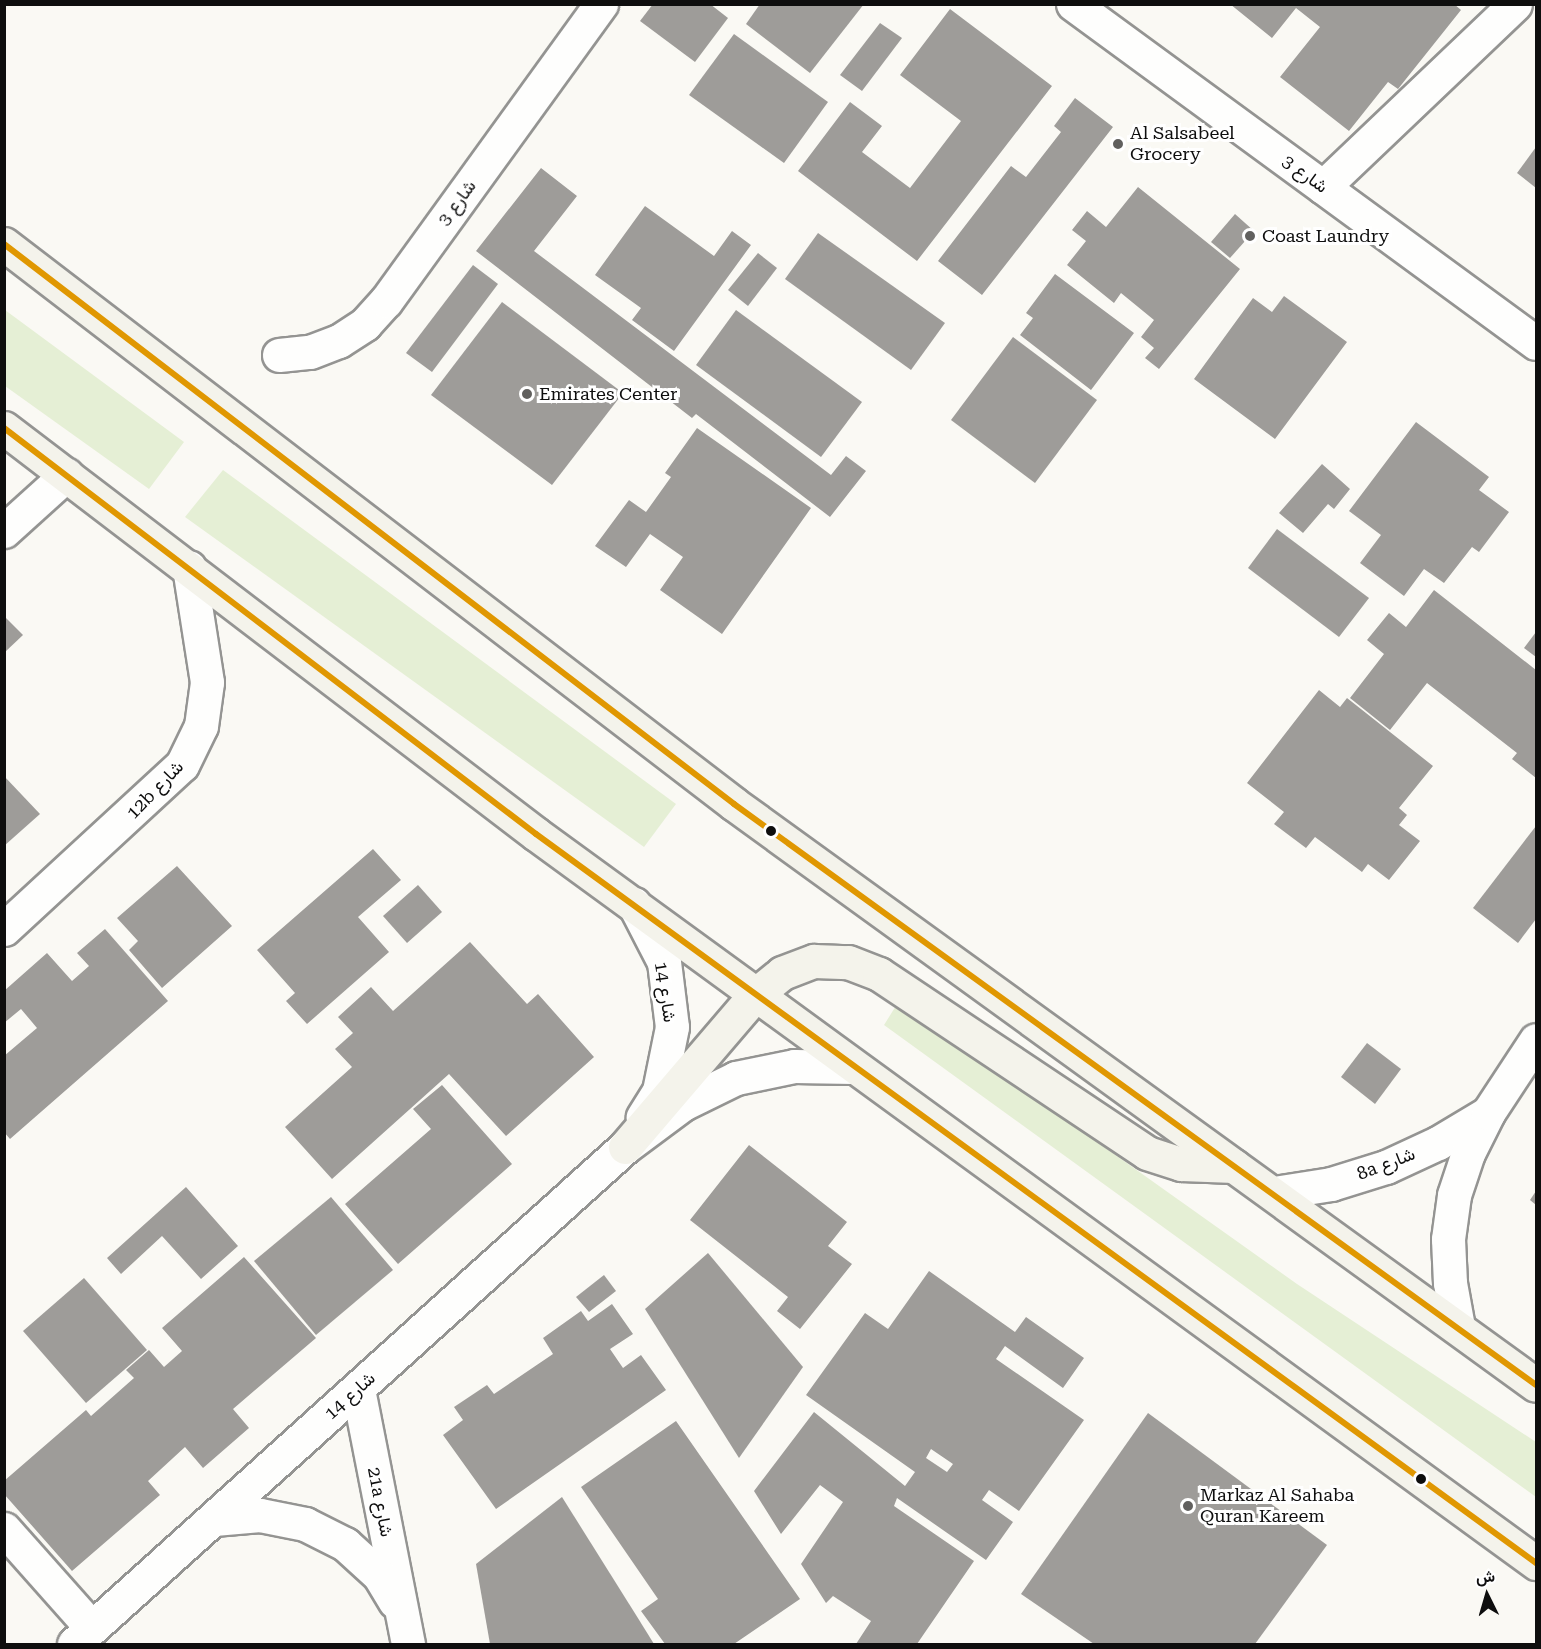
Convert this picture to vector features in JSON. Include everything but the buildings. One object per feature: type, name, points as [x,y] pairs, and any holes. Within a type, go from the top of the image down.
[{"type":"main road","points":[[4,244],[734,804],[1234,1166],[1274,1192],[1536,1385]]},
{"type":"main road","points":[[4,428],[536,834],[1536,1563]]},
{"type":"main road","points":[[625,1147],[756,995],[782,973],[814,962],[848,962],[879,974],[1147,1153],[1181,1164],[1234,1166]]},
{"type":"street","name":"شارع 3","points":[[279,355],[310,352],[339,341],[365,324],[386,302],[601,4]]},
{"type":"street","points":[[1323,187],[1515,4]]},
{"type":"street","name":"شارع 3","points":[[1076,5],[1536,343]]},
{"type":"street","points":[[4,531],[66,475]]},
{"type":"street","name":"12b شارع","points":[[4,929],[182,765],[201,726],[207,682],[189,567]]},
{"type":"street","name":"شارع 14","points":[[625,1147],[659,1091],[672,1027],[664,962],[634,904]]},
{"type":"street","name":"8a شارع","points":[[1458,1327],[1450,1283],[1448,1239],[1454,1195],[1468,1153],[1488,1113],[1536,1040]]},
{"type":"street","name":"شارع 14","points":[[83,1636],[625,1147],[683,1104],[736,1078],[794,1066],[853,1066]]},
{"type":"street","name":"8a شارع","points":[[1274,1192],[1331,1184],[1386,1167],[1438,1143],[1488,1113]]},
{"type":"street","name":"21a شارع","points":[[358,1389],[405,1630]]},
{"type":"street","name":"21a شارع","points":[[214,1519],[260,1515],[305,1524],[345,1544],[379,1575],[405,1630]]},
{"type":"street","points":[[4,1529],[83,1636]]},
{"type":"green space","points":[[5,310],[184,442],[149,489],[5,386]]},
{"type":"green space","points":[[223,470],[676,804],[644,847],[185,517]]},
{"type":"green space","points":[[899,1001],[1297,1284],[1536,1442],[1536,1497],[884,1025]]},
{"type":"transit line","points":[[4,244],[734,804],[1536,1385]]},
{"type":"transit line","points":[[4,428],[536,834],[1536,1563]]},
{"type":"place","name":"Al Salsabeel Grocery","points":[[1118,144]]},
{"type":"place","name":"Coast Laundry","points":[[1250,236]]},
{"type":"place","name":"Emirates Center","points":[[527,394]]},
{"type":"place","name":"Markaz Al Sahaba Quran Kareem","points":[[1188,1506]]}]
